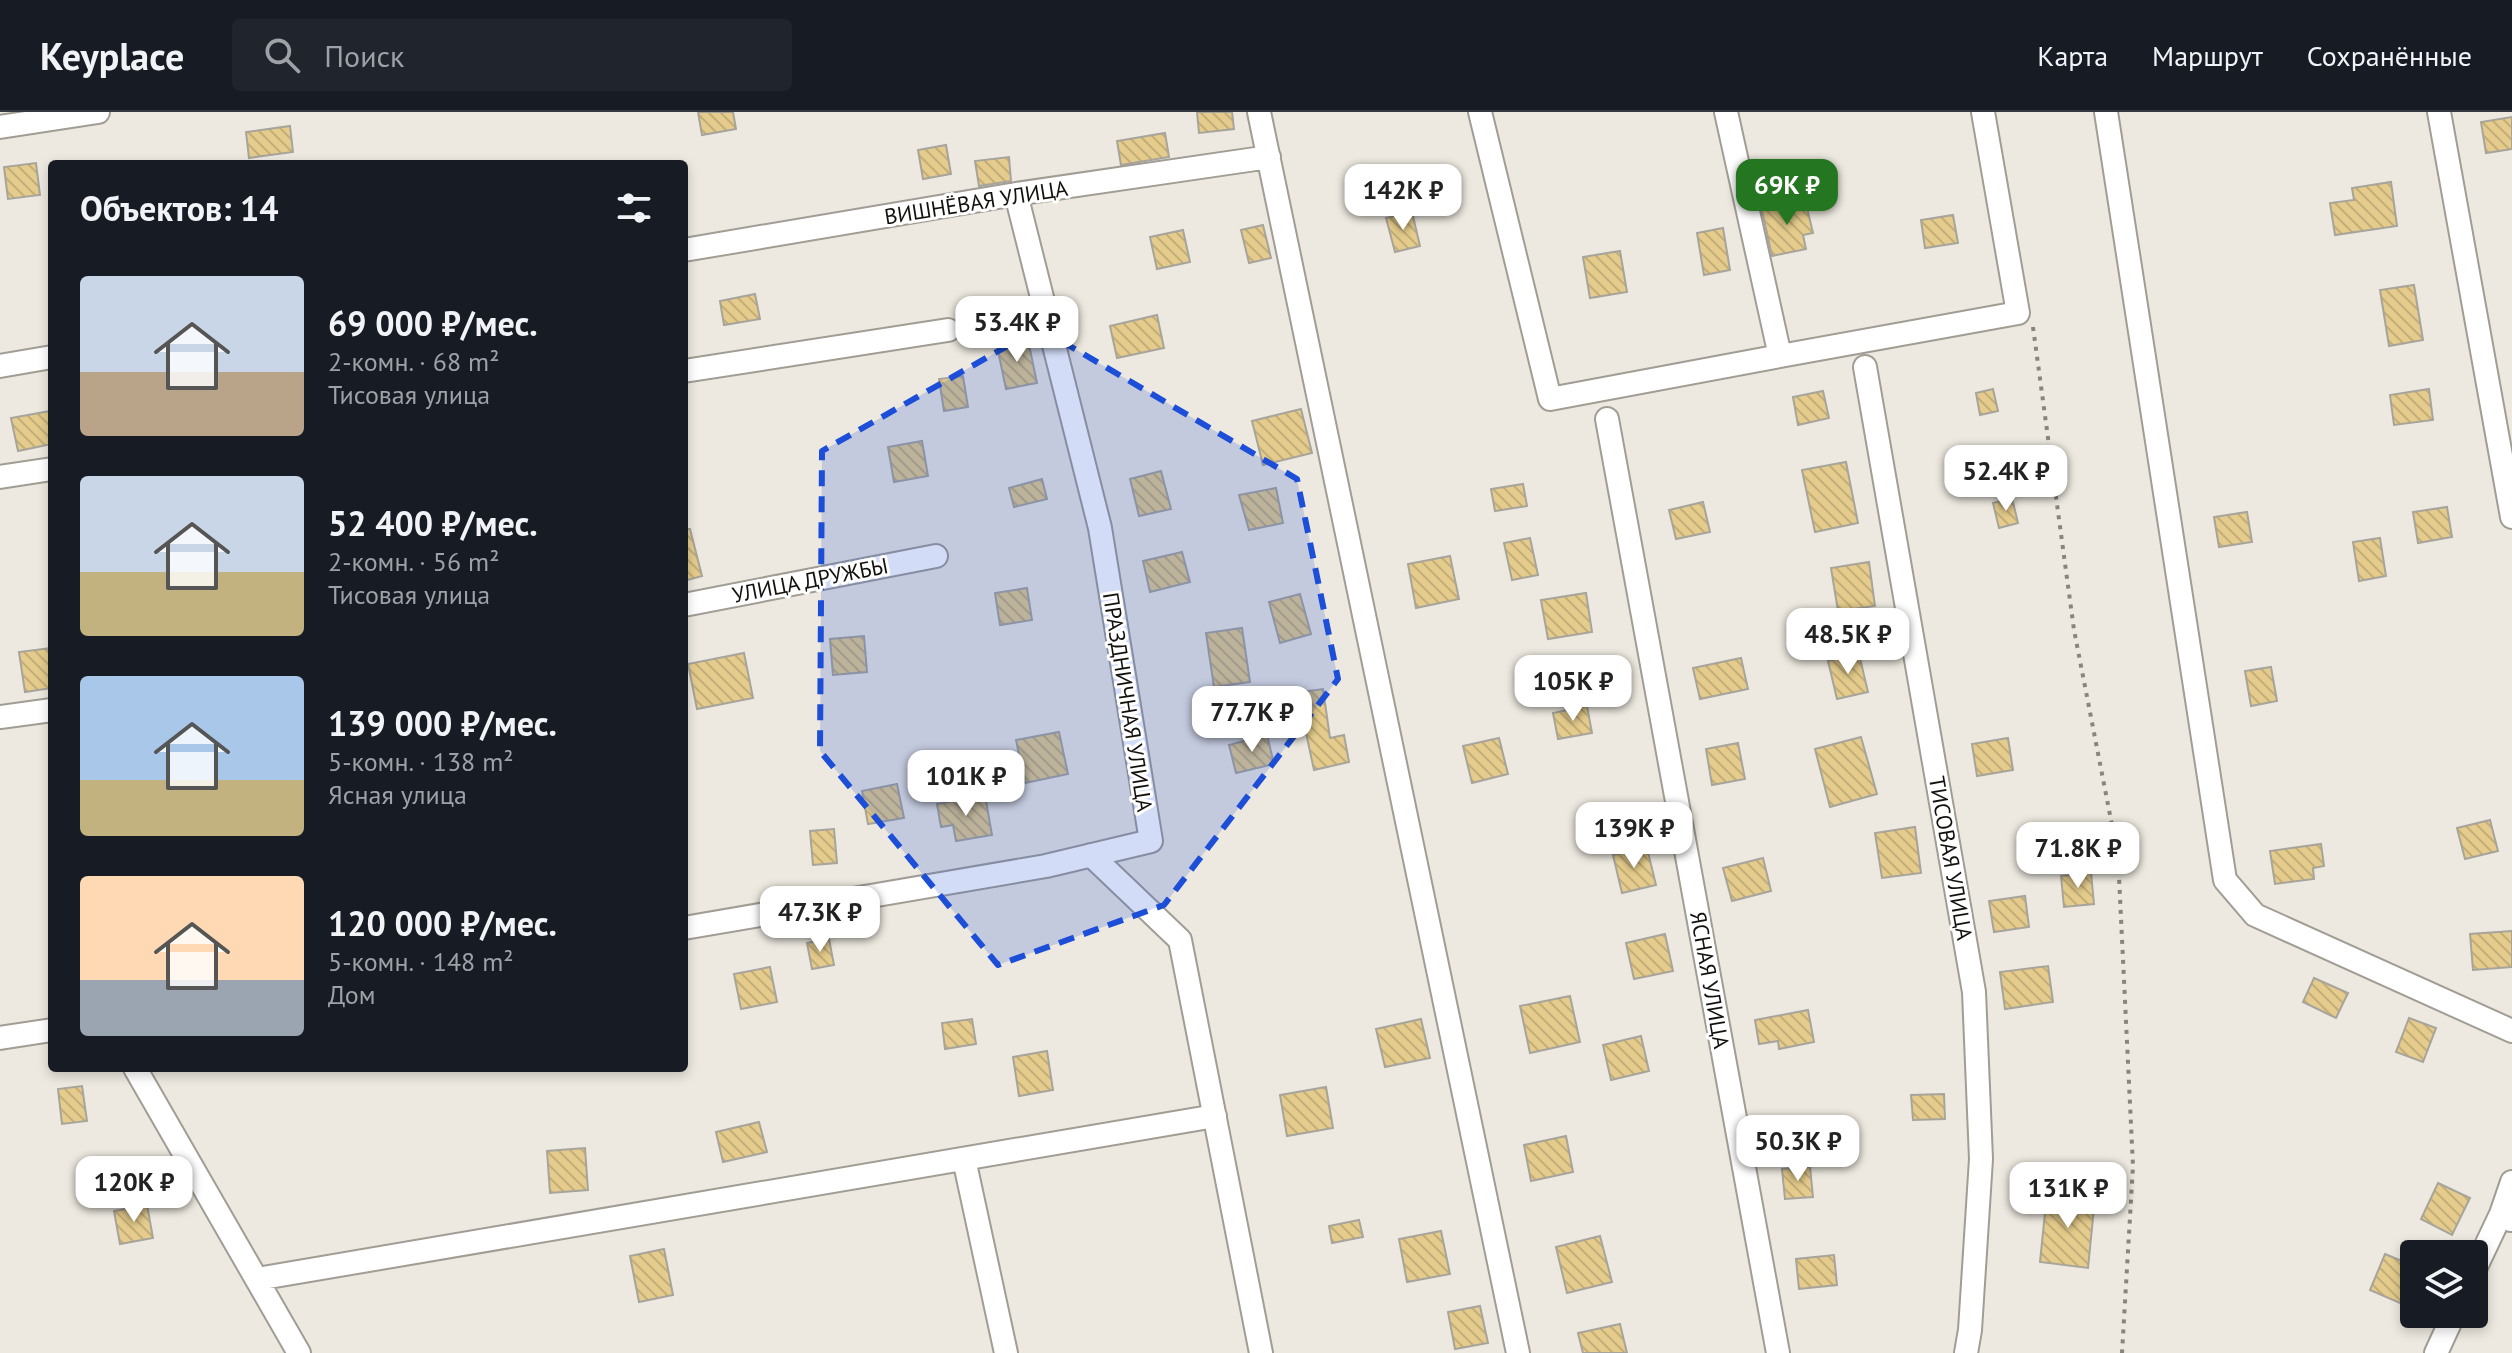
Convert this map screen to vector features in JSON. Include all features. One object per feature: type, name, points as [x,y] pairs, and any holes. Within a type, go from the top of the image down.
[{"type":"street","points":[[0,127],[98,112]]},
{"type":"street","points":[[1259,112],[1518,1353]]},
{"type":"street","points":[[1480,112],[1550,399],[2018,313],[1983,112]]},
{"type":"street","points":[[1726,112],[1780,356]]},
{"type":"street","points":[[2106,112],[2225,880],[2255,915],[2512,1031]]},
{"type":"street","points":[[2439,112],[2512,517]]},
{"type":"street","name":"ВИШНЁВАЯ УЛИЦА","points":[[688,249],[1016,194],[1269,157]]},
{"type":"street","name":"ПРАЗДНИЧНАЯ УЛИЦА","points":[[688,927],[1046,866],[1151,841],[1100,528],[1016,194]]},
{"type":"street","points":[[688,370],[948,330]]},
{"type":"street","points":[[0,366],[48,358]]},
{"type":"street","name":"ТИСОВАЯ УЛИЦА","points":[[1865,367],[1974,992],[1981,1159],[1966,1353]]},
{"type":"street","name":"ЯСНАЯ УЛИЦА","points":[[1607,419],[1778,1353]]},
{"type":"street","points":[[0,477],[48,470]]},
{"type":"street","name":"УЛИЦА ДРУЖБЫ","points":[[688,604],[936,556]]},
{"type":"street","points":[[0,717],[48,711]]},
{"type":"street","points":[[1091,855],[1180,940],[1261,1353]]},
{"type":"street","points":[[0,1038],[48,1031]]},
{"type":"street","points":[[137,1072],[299,1353]]},
{"type":"street","points":[[257,1279],[1215,1116]]},
{"type":"street","points":[[964,1159],[1006,1353]]},
{"type":"street","points":[[2488,1247],[2506,1217],[2512,1182]]},
{"type":"street","points":[[2436,1353],[2448,1328]]},
{"type":"path","points":[[2018,313],[2032,319],[2074,630],[2118,856],[2133,1166],[2122,1353]]},
{"type":"highlighted area","points":[[1039,328],[1297,479],[1338,679],[1164,905],[998,965],[820,751],[822,451]]},
{"type":"building","points":[[698,112],[733,112],[736,129],[702,135]]},
{"type":"building","points":[[1197,112],[1232,112],[1234,129],[1199,133]]},
{"type":"building","points":[[2512,117],[2512,149],[2486,153],[2481,122]]},
{"type":"building","points":[[290,126],[293,152],[249,158],[246,132]]},
{"type":"building","points":[[1165,133],[1169,157],[1121,165],[1117,141]]},
{"type":"building","points":[[946,145],[951,174],[923,179],[918,150]]},
{"type":"building","points":[[1009,157],[1011,181],[979,186],[975,161]]},
{"type":"building","points":[[36,163],[40,195],[8,199],[4,167]]},
{"type":"building","points":[[2391,182],[2397,226],[2335,235],[2330,203],[2354,200],[2352,188]]},
{"type":"building","points":[[1787,200],[1807,208],[1813,233],[1803,235],[1806,249],[1772,256],[1762,211],[1774,202]]},
{"type":"building","points":[[1412,212],[1420,246],[1395,252],[1386,218]]},
{"type":"building","points":[[1953,215],[1958,243],[1925,248],[1921,220]]},
{"type":"building","points":[[1263,225],[1271,258],[1249,263],[1241,230]]},
{"type":"building","points":[[1723,228],[1730,270],[1704,275],[1697,233]]},
{"type":"building","points":[[1183,230],[1190,262],[1157,269],[1150,237]]},
{"type":"building","points":[[1620,251],[1627,292],[1590,298],[1583,257]]},
{"type":"building","points":[[2414,285],[2423,340],[2389,346],[2380,290]]},
{"type":"building","points":[[755,294],[760,319],[724,325],[720,301]]},
{"type":"building","points":[[1157,315],[1164,348],[1117,358],[1110,326]]},
{"type":"building","points":[[1028,340],[1037,383],[1006,389],[997,346]]},
{"type":"building","points":[[963,376],[968,407],[944,411],[939,379]]},
{"type":"building","points":[[1993,389],[1998,411],[1980,415],[1976,393]]},
{"type":"building","points":[[2429,389],[2433,420],[2394,425],[2390,395]]},
{"type":"building","points":[[1823,391],[1829,418],[1798,425],[1793,397]]},
{"type":"building","points":[[1301,409],[1312,453],[1263,465],[1252,421]]},
{"type":"building","points":[[48,411],[48,445],[18,451],[11,418]]},
{"type":"building","points":[[922,441],[928,476],[894,482],[888,447]]},
{"type":"building","points":[[1846,462],[1858,523],[1815,532],[1802,470]]},
{"type":"building","points":[[1161,471],[1171,509],[1139,516],[1130,479]]},
{"type":"building","points":[[1042,479],[1047,499],[1014,507],[1009,488]]},
{"type":"building","points":[[1523,484],[1527,506],[1495,511],[1491,489]]},
{"type":"building","points":[[1276,488],[1283,523],[1249,530],[1239,495]]},
{"type":"building","points":[[2012,498],[2018,523],[1999,528],[1993,503]]},
{"type":"building","points":[[1703,502],[1710,532],[1676,539],[1669,510]]},
{"type":"building","points":[[2447,507],[2452,537],[2418,543],[2413,512]]},
{"type":"building","points":[[2247,512],[2252,542],[2219,547],[2214,517]]},
{"type":"building","points":[[688,529],[690,529],[702,576],[688,580]]},
{"type":"building","points":[[1530,538],[1538,575],[1512,580],[1504,543]]},
{"type":"building","points":[[2380,538],[2386,576],[2359,581],[2353,542]]},
{"type":"building","points":[[1182,552],[1190,582],[1150,592],[1143,561]]},
{"type":"building","points":[[1450,556],[1459,599],[1416,608],[1408,564]]},
{"type":"building","points":[[1869,562],[1875,606],[1838,611],[1831,568]]},
{"type":"building","points":[[1027,588],[1032,620],[1000,625],[995,593]]},
{"type":"building","points":[[1586,593],[1592,632],[1548,639],[1541,600]]},
{"type":"building","points":[[1300,594],[1311,634],[1280,643],[1269,602]]},
{"type":"building","points":[[1242,628],[1250,682],[1214,687],[1206,633]]},
{"type":"building","points":[[864,636],[867,672],[833,675],[830,639]]},
{"type":"building","points":[[48,648],[48,689],[25,692],[19,652]]},
{"type":"building","points":[[744,653],[753,698],[697,709],[688,664]]},
{"type":"building","points":[[1859,654],[1868,692],[1837,699],[1828,661]]},
{"type":"building","points":[[1741,658],[1748,689],[1700,699],[1693,668]]},
{"type":"building","points":[[2271,667],[2277,701],[2251,706],[2245,671]]},
{"type":"building","points":[[1323,689],[1330,738],[1344,735],[1349,762],[1314,770],[1306,733],[1291,736],[1285,694]]},
{"type":"building","points":[[1587,706],[1592,733],[1558,739],[1553,713]]},
{"type":"building","points":[[1059,732],[1068,774],[1025,783],[1016,740]]},
{"type":"building","points":[[1267,735],[1274,764],[1236,773],[1229,745]]},
{"type":"building","points":[[1861,737],[1877,794],[1830,807],[1815,749]]},
{"type":"building","points":[[1499,738],[1508,774],[1472,783],[1463,746]]},
{"type":"building","points":[[2008,738],[2013,770],[1977,776],[1972,744]]},
{"type":"building","points":[[1738,743],[1745,779],[1712,785],[1706,749]]},
{"type":"building","points":[[897,784],[904,818],[868,824],[862,791]]},
{"type":"building","points":[[985,795],[992,835],[956,841],[953,825],[941,827],[937,804]]},
{"type":"building","points":[[2490,820],[2498,851],[2465,859],[2457,828]]},
{"type":"building","points":[[1915,827],[1921,873],[1882,878],[1875,833]]},
{"type":"building","points":[[834,829],[837,863],[813,865],[810,831]]},
{"type":"building","points":[[2321,844],[2324,866],[2313,868],[2314,879],[2275,884],[2270,851]]},
{"type":"building","points":[[1647,848],[1656,885],[1622,893],[1613,855]]},
{"type":"building","points":[[1763,858],[1771,891],[1732,901],[1723,868]]},
{"type":"building","points":[[2091,873],[2094,904],[2064,907],[2061,876]]},
{"type":"building","points":[[2025,896],[2029,927],[1994,932],[1989,901]]},
{"type":"building","points":[[2512,931],[2512,967],[2473,970],[2470,934]]},
{"type":"building","points":[[1665,934],[1673,971],[1634,979],[1626,943]]},
{"type":"building","points":[[829,939],[834,965],[812,969],[807,943]]},
{"type":"building","points":[[2048,966],[2053,1002],[2005,1009],[2000,972]]},
{"type":"building","points":[[770,967],[777,1002],[741,1009],[734,974]]},
{"type":"building","points":[[2314,978],[2348,993],[2336,1018],[2303,1002]]},
{"type":"building","points":[[1570,996],[1580,1042],[1530,1053],[1520,1006]]},
{"type":"building","points":[[1808,1010],[1814,1042],[1779,1049],[1778,1041],[1759,1044],[1755,1020]]},
{"type":"building","points":[[2409,1018],[2436,1028],[2423,1062],[2396,1052]]},
{"type":"building","points":[[972,1019],[976,1044],[945,1049],[942,1023]]},
{"type":"building","points":[[1421,1019],[1430,1058],[1385,1067],[1376,1029]]},
{"type":"building","points":[[1641,1036],[1649,1071],[1611,1080],[1603,1045]]},
{"type":"building","points":[[1047,1051],[1053,1090],[1019,1096],[1013,1057]]},
{"type":"building","points":[[82,1086],[87,1121],[62,1124],[58,1089]]},
{"type":"building","points":[[1326,1087],[1333,1128],[1287,1136],[1280,1095]]},
{"type":"building","points":[[1944,1094],[1945,1119],[1913,1120],[1911,1095]]},
{"type":"building","points":[[759,1122],[767,1152],[723,1162],[716,1132]]},
{"type":"building","points":[[1566,1136],[1573,1172],[1531,1181],[1524,1145]]},
{"type":"building","points":[[585,1148],[588,1190],[550,1193],[547,1151]]},
{"type":"building","points":[[1810,1167],[1813,1197],[1785,1199],[1782,1169]]},
{"type":"building","points":[[2438,1183],[2470,1198],[2452,1235],[2421,1219]]},
{"type":"building","points":[[2047,1193],[2095,1198],[2088,1268],[2040,1262]]},
{"type":"building","points":[[147,1205],[153,1238],[120,1244],[114,1211]]},
{"type":"building","points":[[1359,1220],[1363,1237],[1332,1243],[1329,1226]]},
{"type":"building","points":[[1441,1231],[1450,1274],[1407,1282],[1399,1239]]},
{"type":"building","points":[[1600,1236],[1612,1282],[1567,1293],[1556,1247]]},
{"type":"building","points":[[664,1249],[673,1295],[639,1302],[630,1256]]},
{"type":"building","points":[[2385,1254],[2400,1260],[2400,1303],[2370,1290]]},
{"type":"building","points":[[1834,1255],[1837,1285],[1799,1289],[1796,1259]]},
{"type":"building","points":[[1480,1306],[1488,1343],[1455,1349],[1448,1312]]},
{"type":"building","points":[[1620,1324],[1627,1353],[1583,1353],[1578,1333]]}]
